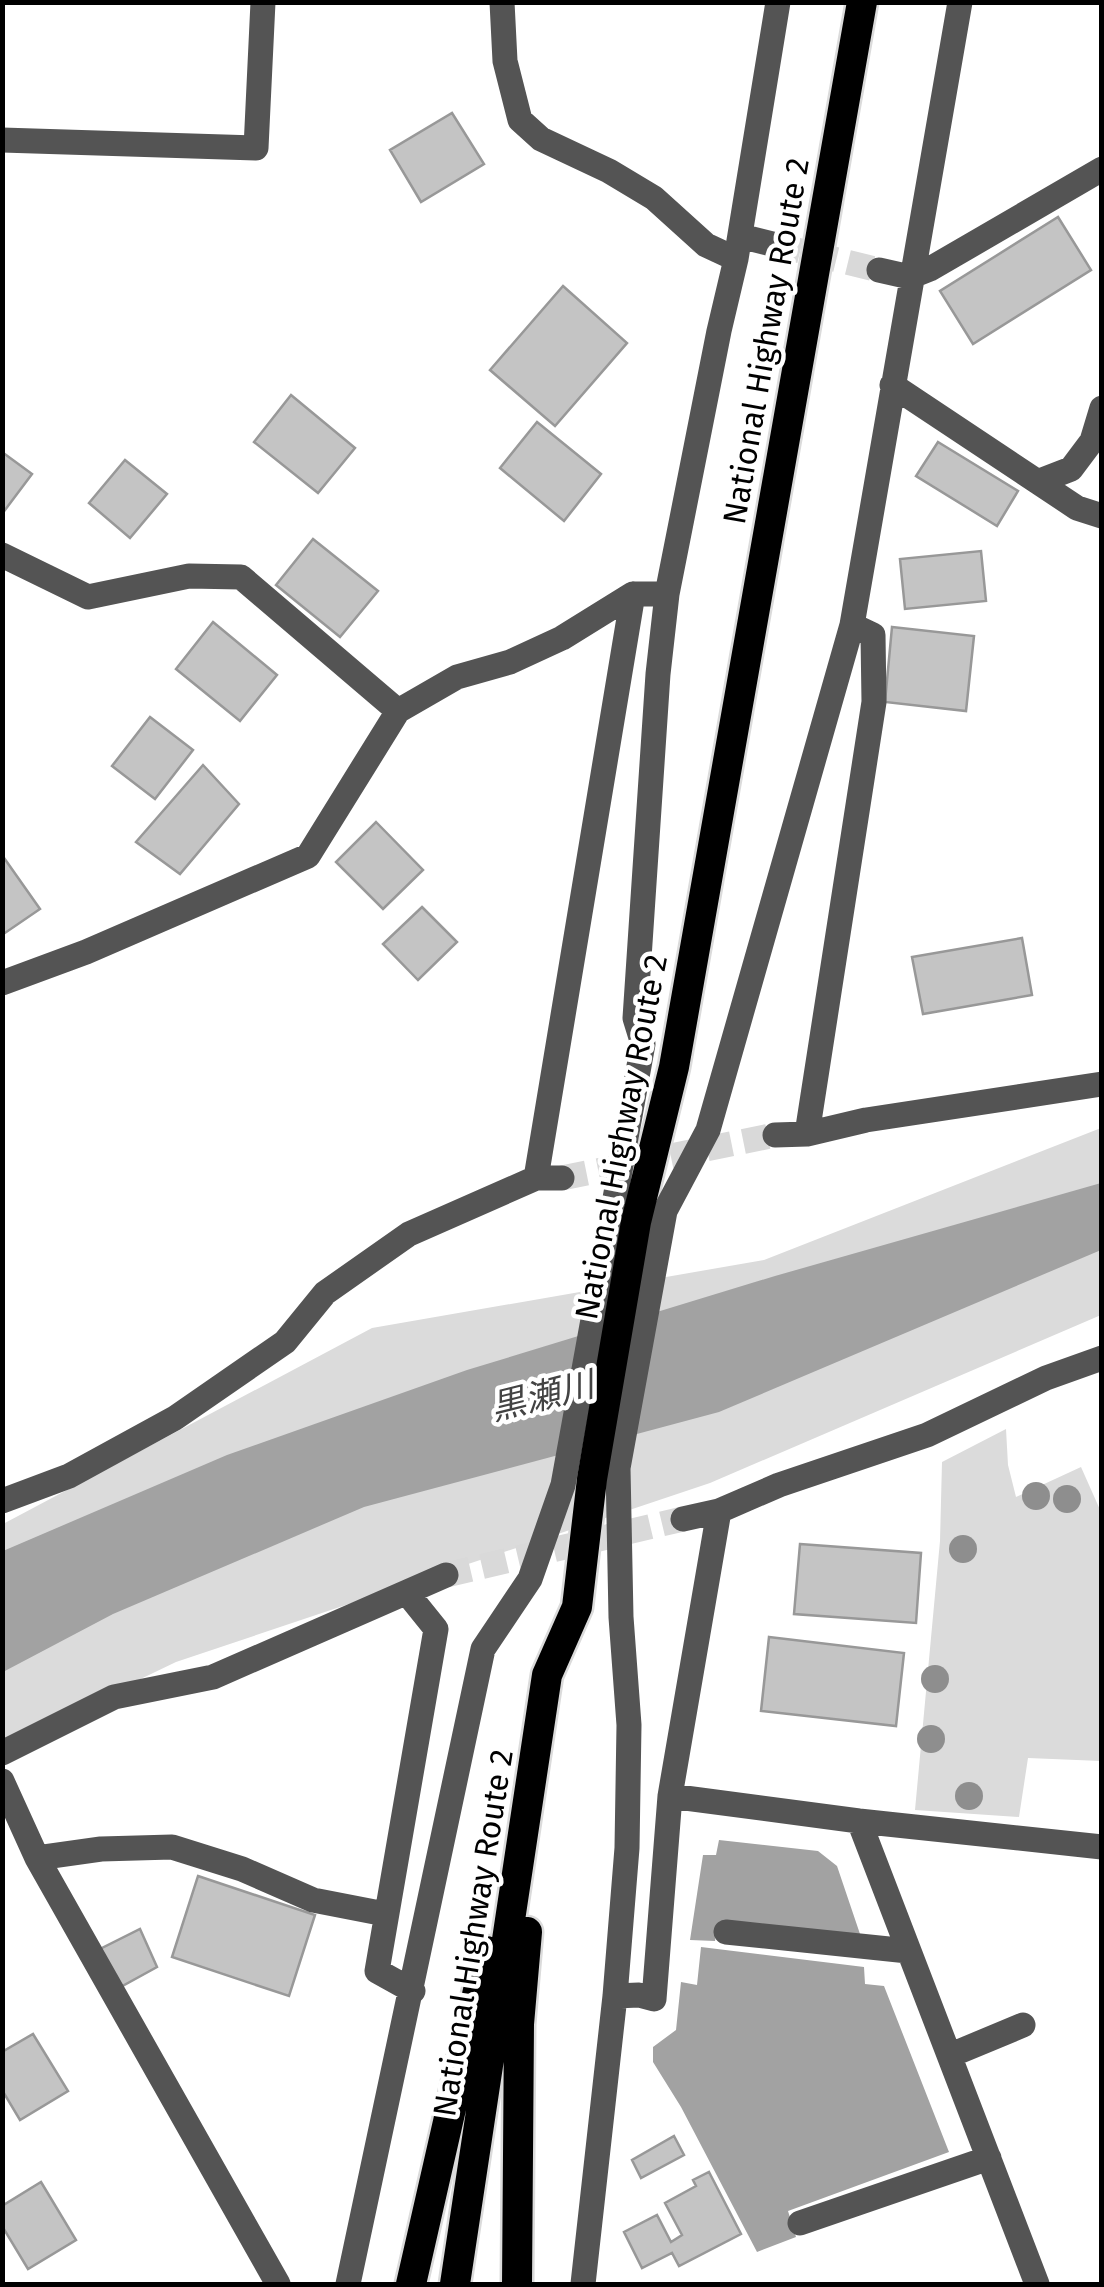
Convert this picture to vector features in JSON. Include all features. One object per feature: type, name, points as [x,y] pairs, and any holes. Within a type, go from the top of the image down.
[{"type":"highway","name":"National Highway Route 2","points":[[455,2284],[548,1675],[577,1607],[624,1223],[674,1068],[862,2]]},
{"type":"highway","points":[[410,2284],[440,2166],[548,1675]]},
{"type":"highway","points":[[517,2284],[520,2024],[548,1675]]},
{"type":"street","points":[[2,140],[256,148],[263,2]]},
{"type":"street","points":[[502,2],[505,62],[520,120],[541,139],[609,171],[654,198],[706,244],[738,248],[776,245]]},
{"type":"street","points":[[624,1223],[644,1044],[635,1018],[656,691],[667,594],[738,248],[778,2]]},
{"type":"street","points":[[348,2284],[482,1649],[591,1478],[665,1211],[708,1130],[852,625],[960,2]]},
{"type":"street","points":[[880,270],[910,276],[930,269],[1102,169]]},
{"type":"street","points":[[892,385],[1077,508],[1102,516]]},
{"type":"street","points":[[1040,482],[1071,469],[1096,445],[1102,408]]},
{"type":"street","points":[[2,555],[88,597],[189,576],[241,577],[398,711]]},
{"type":"street","points":[[2,984],[308,856],[398,711],[457,677],[510,662],[562,638],[632,594],[667,594]]},
{"type":"street","points":[[2,1501],[69,1476],[174,1418],[285,1342],[325,1293],[409,1234],[549,1178],[632,594]]},
{"type":"street","points":[[807,1134],[874,702],[873,635],[852,625]]},
{"type":"street","points":[[775,1135],[807,1134],[866,1120],[1102,1084]]},
{"type":"street","points":[[683,1518],[719,1511],[927,1435],[1046,1378],[1102,1358]]},
{"type":"street","points":[[583,2284],[615,1996],[627,1848],[630,1725],[621,1617],[591,1478]]},
{"type":"street","points":[[615,1996],[654,1999],[670,1796],[719,1511]]},
{"type":"street","points":[[2,1753],[114,1697],[212,1677],[446,1575]]},
{"type":"street","points":[[406,1593],[436,1628],[377,1971],[412,1991]]},
{"type":"street","points":[[2,1781],[37,1858],[278,2284]]},
{"type":"street","points":[[670,1796],[1102,1847]]},
{"type":"street","points":[[859,1821],[1036,2284]]},
{"type":"street","points":[[37,1858],[101,1849],[172,1847],[242,1869],[313,1900],[385,1914]]},
{"type":"street","points":[[726,1932],[908,1951]]},
{"type":"street","points":[[950,2055],[1023,2025]]},
{"type":"street","points":[[800,2223],[989,2158]]},
{"type":"shaded area","points":[[1101,1128],[1101,1315],[710,1483],[176,1662],[3,1745],[3,1524],[372,1328],[764,1260]]},
{"type":"shaded area","points":[[1006,1429],[1008,1465],[1016,1497],[1081,1467],[1101,1512],[1101,1761],[1028,1758],[1019,1817],[915,1810],[940,1541],[942,1462]]},
{"type":"water","name":"黒瀬川","points":[[1101,1183],[1101,1250],[719,1412],[364,1507],[113,1614],[3,1672],[3,1551],[227,1455],[467,1370],[775,1276]]},
{"type":"water","points":[[719,1840],[818,1851],[837,1866],[860,1934],[719,1922],[715,1941],[690,1940],[703,1855],[716,1855]]},
{"type":"water","points":[[701,1947],[864,1967],[865,1984],[884,1986],[949,2152],[788,2211],[796,2237],[757,2252],[653,2062],[653,2047],[676,2030],[681,1982],[697,1985]]},
{"type":"building","points":[[452,113],[484,164],[421,202],[390,150]]},
{"type":"building","points":[[1058,217],[1091,270],[973,344],[940,291]]},
{"type":"building","points":[[563,286],[627,343],[555,426],[490,370]]},
{"type":"building","points":[[291,395],[355,448],[318,493],[254,442]]},
{"type":"building","points":[[537,422],[601,474],[564,521],[500,468]]},
{"type":"building","points":[[938,442],[1018,491],[997,526],[916,476]]},
{"type":"building","points":[[2,452],[32,474],[2,514]]},
{"type":"building","points":[[125,460],[167,494],[130,538],[89,503]]},
{"type":"building","points":[[313,539],[378,591],[340,637],[276,585]]},
{"type":"building","points":[[981,551],[986,601],[905,609],[900,559]]},
{"type":"building","points":[[213,622],[277,675],[240,721],[176,669]]},
{"type":"building","points":[[892,627],[974,636],[966,711],[885,702]]},
{"type":"building","points":[[150,717],[193,750],[155,799],[112,766]]},
{"type":"building","points":[[203,765],[239,804],[180,874],[136,842]]},
{"type":"building","points":[[376,822],[423,870],[383,909],[336,862]]},
{"type":"building","points":[[2,855],[40,909],[2,935]]},
{"type":"building","points":[[422,907],[457,942],[418,980],[383,944]]},
{"type":"building","points":[[1022,938],[1032,995],[923,1014],[912,957]]},
{"type":"building","points":[[800,1544],[921,1553],[916,1623],[794,1614]]},
{"type":"building","points":[[769,1637],[904,1653],[896,1726],[761,1711]]},
{"type":"building","points":[[198,1876],[315,1915],[289,1996],[172,1957]]},
{"type":"building","points":[[140,1929],[157,1967],[106,1995],[86,1956]]},
{"type":"building","points":[[33,2034],[68,2091],[20,2120],[2,2090],[2,2052]]},
{"type":"building","points":[[674,2136],[684,2155],[641,2178],[632,2160]]},
{"type":"building","points":[[709,2172],[741,2234],[679,2266],[672,2253],[642,2268],[624,2232],[657,2215],[671,2242],[682,2235],[665,2203],[696,2186],[693,2180]]},
{"type":"building","points":[[41,2182],[76,2240],[28,2269],[2,2226],[2,2206]]},
{"type":"tunnel","points":[[776,245],[879,270]]},
{"type":"tunnel","points":[[562,1178],[775,1135]]},
{"type":"tunnel","points":[[446,1575],[683,1519]]}]
